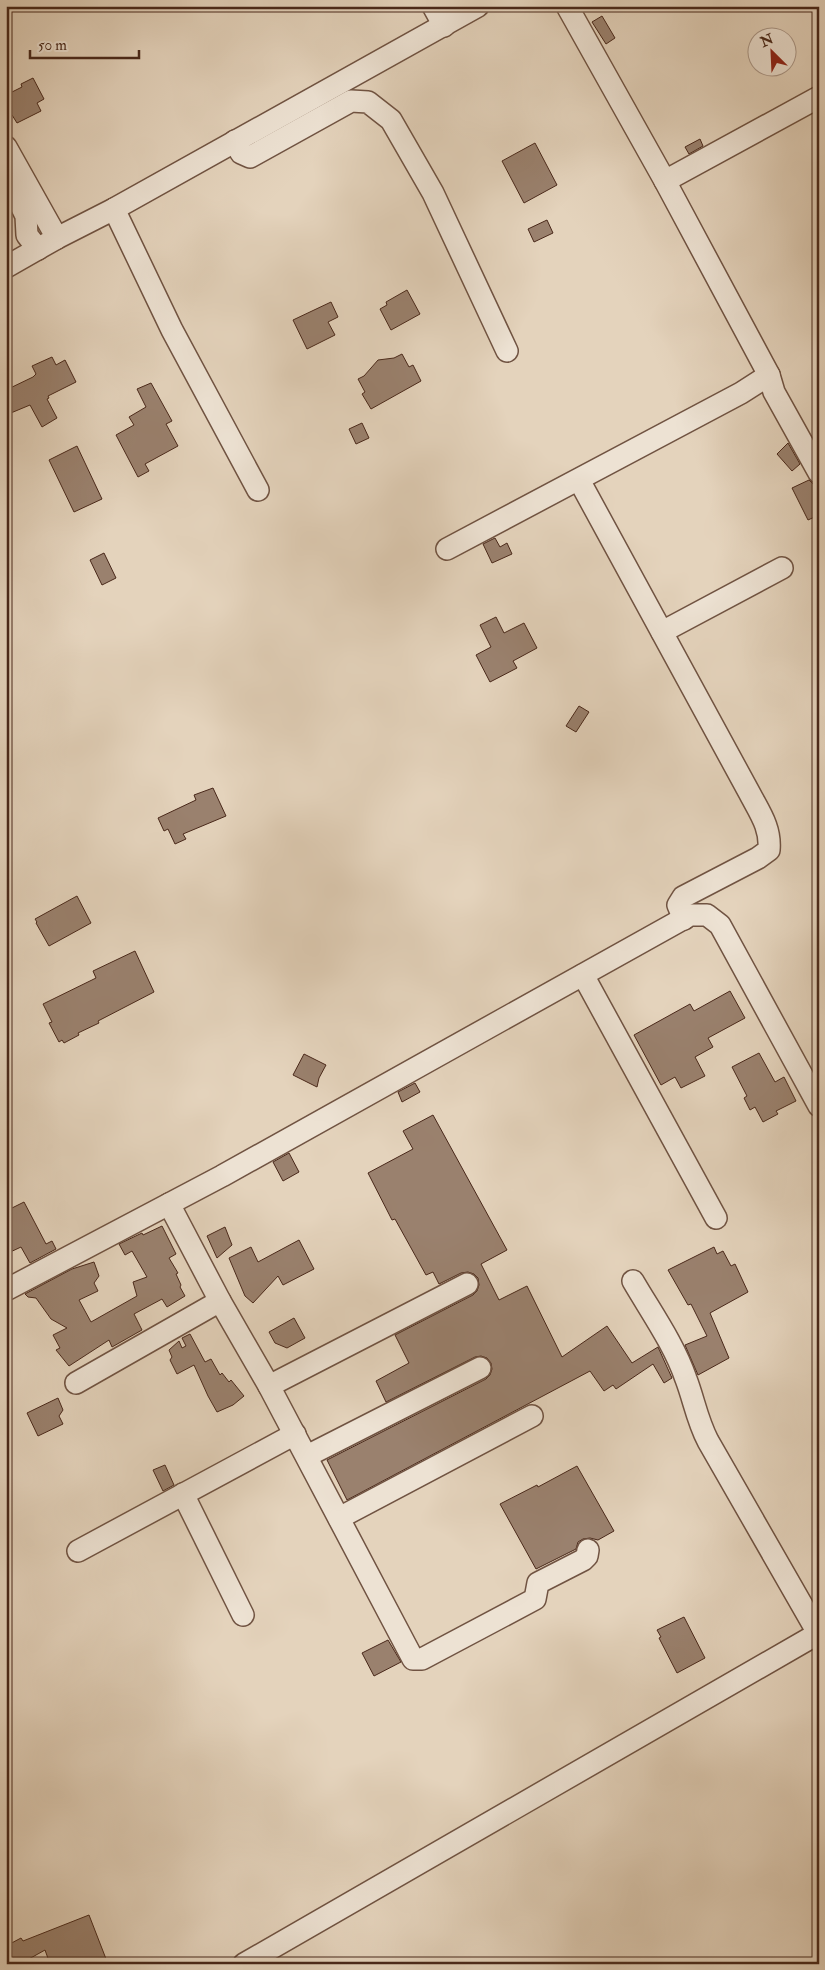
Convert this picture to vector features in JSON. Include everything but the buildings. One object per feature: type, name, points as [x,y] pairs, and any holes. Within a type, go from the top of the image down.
[{"type":"street","points":[[433,6],[444,26]]},
{"type":"street","points":[[6,266],[114,209],[478,6]]},
{"type":"street","points":[[552,6],[665,182],[767,383]]},
{"type":"street","points":[[567,6],[614,104],[767,383],[819,473]]},
{"type":"street","points":[[665,182],[819,97]]},
{"type":"street","points":[[235,141],[241,153],[250,157],[351,101],[362,101],[375,106],[390,120],[433,193],[506,351]]},
{"type":"street","points":[[6,146],[57,238]]},
{"type":"street","points":[[6,176],[26,216],[27,235],[38,249]]},
{"type":"street","points":[[114,209],[172,330],[258,490]]},
{"type":"street","points":[[447,549],[741,393],[767,383]]},
{"type":"street","points":[[579,480],[765,823],[770,838],[769,850],[758,858],[683,897],[678,905],[684,919]]},
{"type":"street","points":[[662,632],[782,568]]},
{"type":"street","points":[[6,1290],[169,1204],[690,915],[707,914],[720,925],[819,1106]]},
{"type":"street","points":[[583,975],[716,1218]]},
{"type":"street","points":[[169,1204],[220,1301],[307,1456],[414,1660],[430,1655],[535,1599],[538,1583],[583,1560],[587,1556],[588,1550]]},
{"type":"street","points":[[244,1964],[818,1633],[700,1425],[686,1378],[667,1339],[633,1281]]},
{"type":"street","points":[[269,1386],[467,1284]]},
{"type":"street","points":[[76,1383],[220,1301]]},
{"type":"street","points":[[307,1456],[480,1368]]},
{"type":"street","points":[[339,1518],[532,1416]]},
{"type":"street","points":[[78,1550],[295,1434]]},
{"type":"street","points":[[183,1494],[243,1615]]}]
